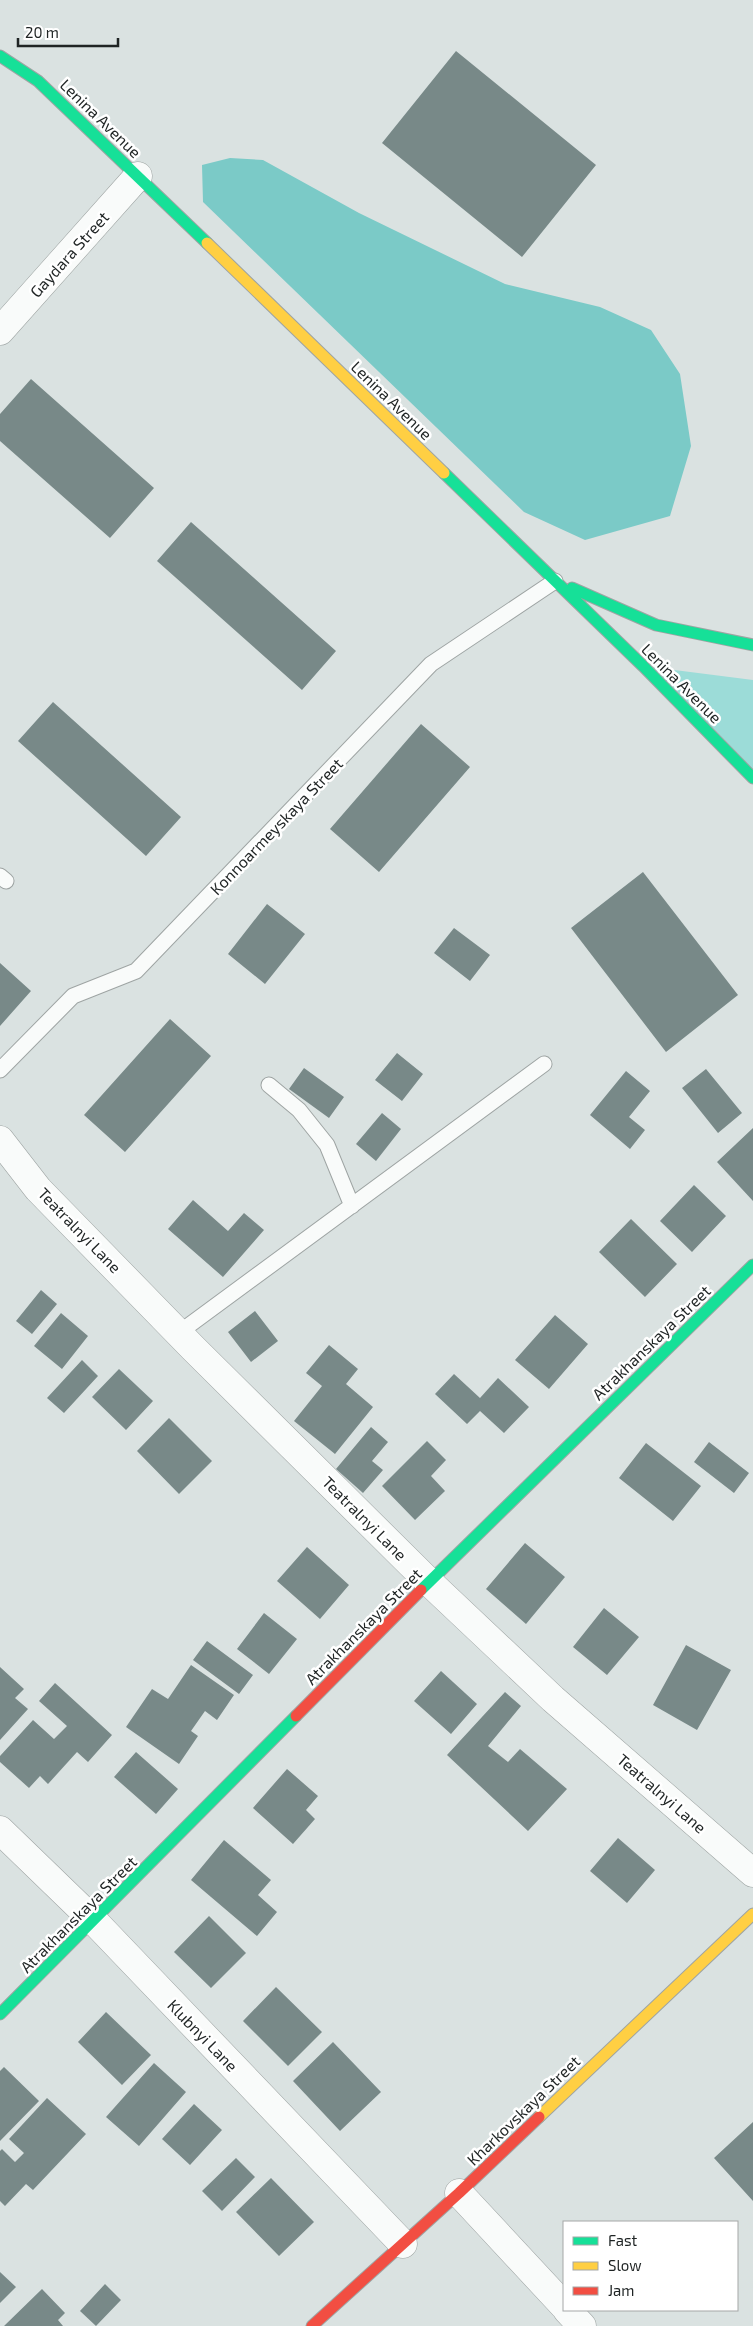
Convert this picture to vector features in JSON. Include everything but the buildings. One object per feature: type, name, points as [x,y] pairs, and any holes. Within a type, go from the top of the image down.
[{"type":"main road","name":"Lenina Avenue","points":[[0,56],[38,81],[138,176],[644,666],[753,778]]},
{"type":"main road","points":[[555,581],[656,625],[753,645]]},
{"type":"main road","name":"Atrakhanskaya Street","points":[[0,2014],[429,1582],[753,1265]]},
{"type":"main road","name":"Kharkovskaya Street","points":[[312,2326],[459,2193],[753,1914]]},
{"type":"street","name":"Gaydara Street","points":[[0,331],[138,176]]},
{"type":"street","name":"Teatralnyi Lane","points":[[0,1140],[38,1189],[429,1582],[554,1699],[753,1873]]},
{"type":"street","name":"Klubnyi Lane","points":[[0,1830],[94,1921],[403,2244]]},
{"type":"street","points":[[459,2193],[563,2305]]},
{"type":"street","points":[[568,2311],[582,2326]]},
{"type":"lane","name":"Konnoarmeyskaya Street","points":[[0,1070],[73,996],[136,971],[431,664],[555,581]]},
{"type":"lane","points":[[180,1332],[544,1064]]},
{"type":"lane","points":[[268,1085],[300,1110],[326,1145],[352,1206]]},
{"type":"shaded area","points":[[230,158],[263,160],[359,213],[505,284],[600,307],[651,330],[680,374],[691,446],[670,516],[585,540],[524,512],[203,202],[202,165]]},
{"type":"shaded area","points":[[643,666],[753,680],[753,778]]},
{"type":"traffic: fast","points":[[0,56],[38,81],[207,243]]},
{"type":"traffic: fast","points":[[444,473],[643,666],[753,778]]},
{"type":"traffic: fast","points":[[572,588],[656,625],[753,645]]},
{"type":"traffic: fast","points":[[421,1590],[753,1265]]},
{"type":"traffic: fast","points":[[0,2014],[296,1716]]},
{"type":"traffic: slow","points":[[207,243],[444,473]]},
{"type":"traffic: slow","points":[[539,2117],[753,1914]]},
{"type":"traffic: jam","points":[[296,1716],[421,1590]]},
{"type":"traffic: jam","points":[[312,2326],[459,2193],[539,2117]]}]
